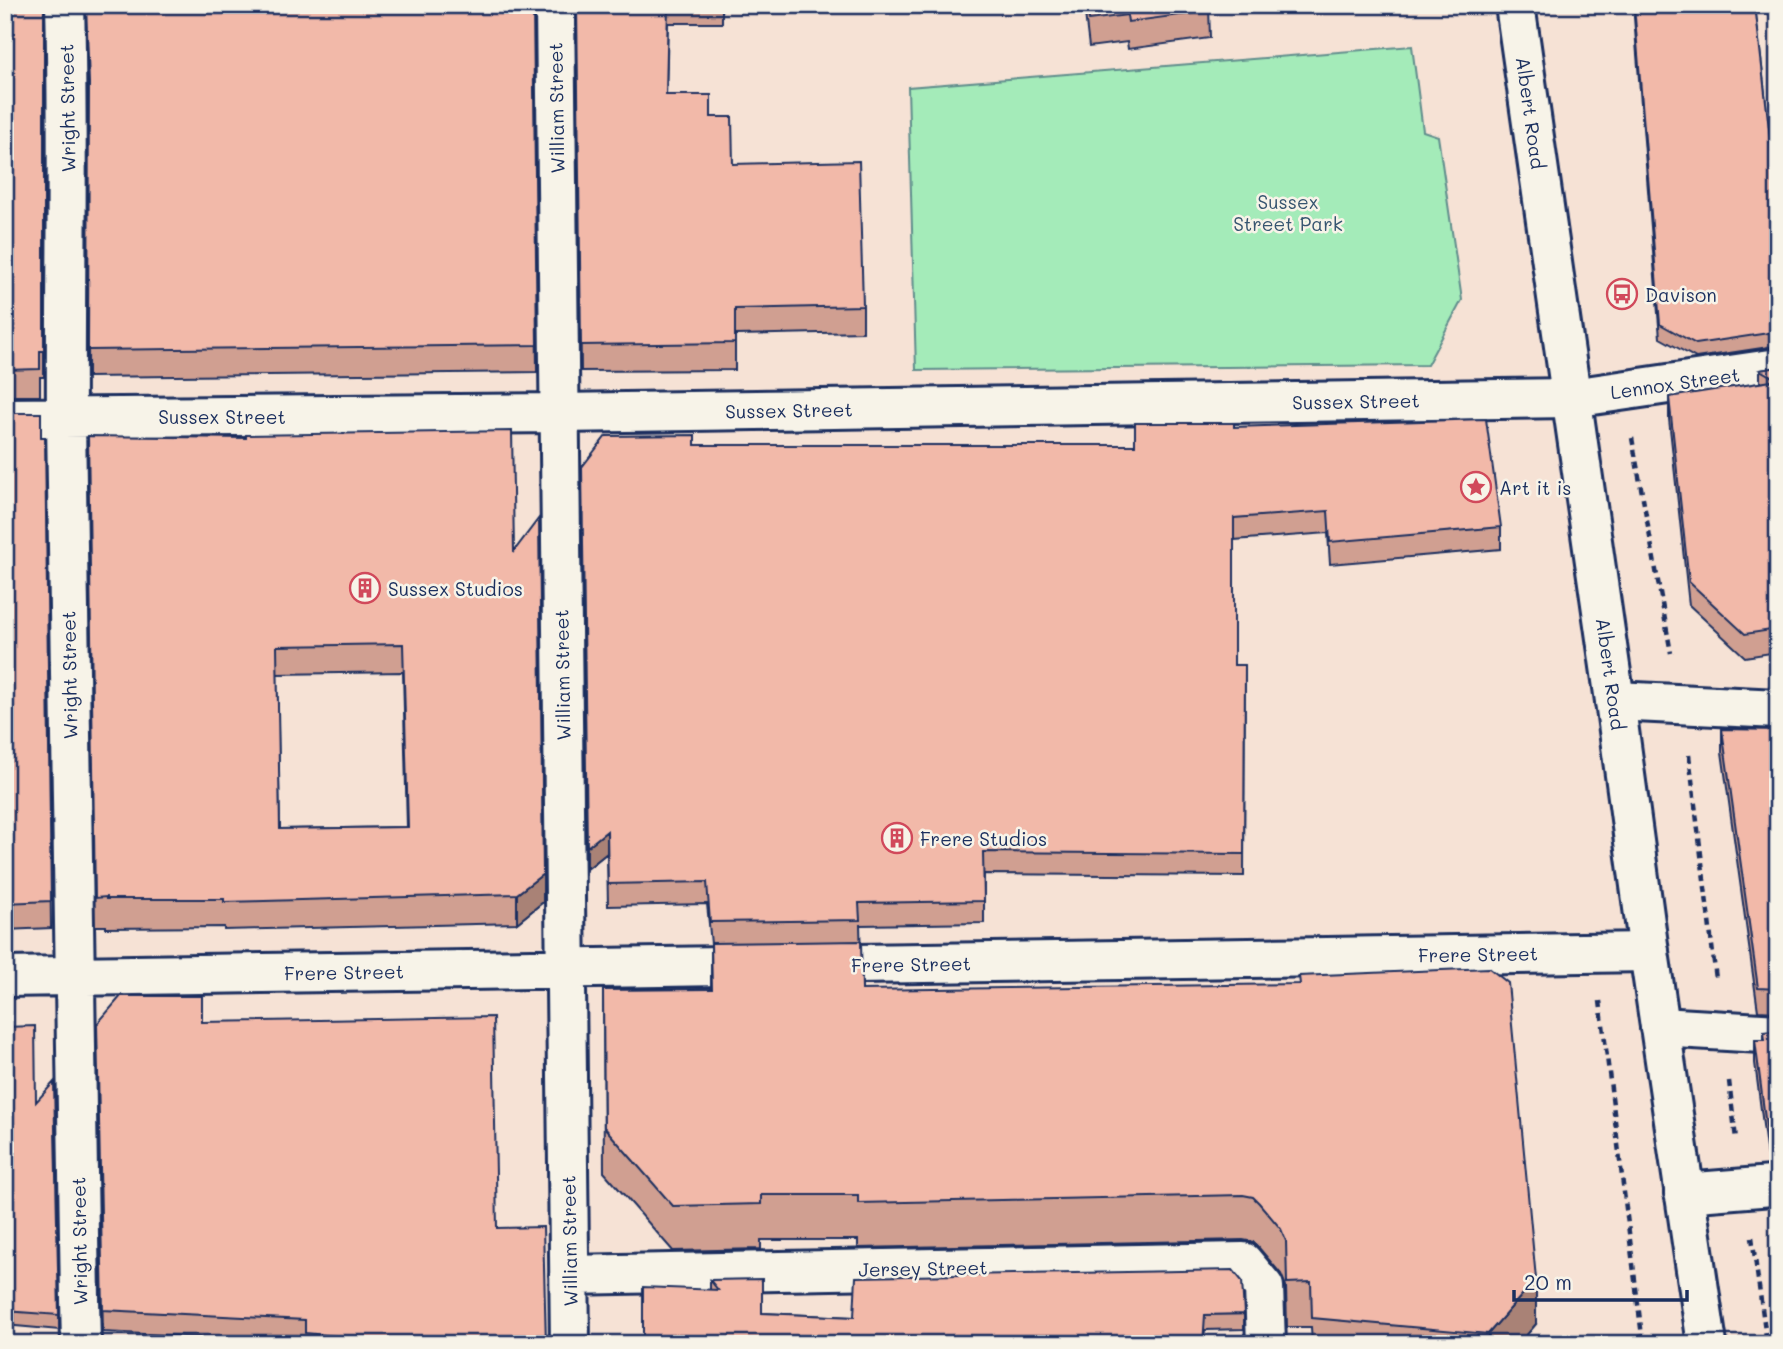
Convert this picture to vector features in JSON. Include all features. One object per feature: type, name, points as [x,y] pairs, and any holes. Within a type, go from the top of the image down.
[{"type":"street","name":"Wright Street","points":[[65,5],[68,111],[66,417],[72,976],[81,1344]]},
{"type":"street","name":"William Street","points":[[555,5],[570,1344]]},
{"type":"street","name":"Albert Road","points":[[1515,5],[1707,1344]]},
{"type":"street","name":"Lennox Street","points":[[1572,398],[1778,368]]},
{"type":"street","name":"Sussex Street","points":[[5,418],[560,414],[1572,398]]},
{"type":"street","points":[[1615,701],[1778,709]]},
{"type":"street","name":"Frere Street","points":[[5,977],[1649,952]]},
{"type":"street","points":[[1660,1027],[1778,1034]]},
{"type":"street","points":[[1684,1193],[1772,1186]]},
{"type":"street","name":"Jersey Street","points":[[569,1275],[1243,1262],[1264,1287],[1266,1344]]},
{"type":"path","points":[[1762,1313],[1767,1344]]},
{"type":"path","points":[[1641,1324],[1643,1344]]},
{"type":"green space","name":"Sussex Street Park","points":[[1412,46],[1423,131],[1438,136],[1462,300],[1427,365],[916,370],[908,87]]},
{"type":"building","points":[[5,5],[44,5],[44,351],[40,351],[40,369],[5,370]]},
{"type":"building","points":[[86,5],[533,5],[537,345],[88,350],[89,83]]},
{"type":"building","points":[[577,5],[668,5],[666,95],[711,95],[711,117],[732,117],[733,164],[859,161],[863,306],[735,309],[735,343],[581,345]]},
{"type":"building","points":[[1087,5],[1209,5],[1210,11],[1128,22],[1127,15],[1089,20]]},
{"type":"building","points":[[1634,5],[1755,5],[1774,173],[1778,172],[1778,333],[1696,344],[1660,324]]},
{"type":"building","points":[[1778,367],[1778,380],[1760,370]]},
{"type":"building","points":[[1778,380],[1778,629],[1745,634],[1689,582],[1669,397]]},
{"type":"building","points":[[5,413],[41,413],[41,437],[45,437],[51,901],[5,903]]},
{"type":"building","points":[[1486,419],[1501,527],[1330,542],[1328,511],[1234,518],[1234,665],[1245,665],[1244,854],[983,852],[984,901],[859,903],[860,920],[710,922],[707,882],[608,884],[607,831],[587,847],[582,467],[606,436],[695,435],[695,445],[1135,445],[1135,423],[1234,423],[1234,427]]},
{"type":"building","points":[[512,431],[514,551],[539,518],[543,874],[517,894],[224,902],[224,899],[95,898],[88,436],[246,438],[246,435]],"holes":[[[403,644],[408,827],[280,829],[277,646]]]},
{"type":"building","points":[[1722,729],[1778,730],[1778,989],[1758,988]]},
{"type":"building","points":[[861,941],[862,990],[1300,984],[1299,976],[1489,968],[1508,983],[1536,1279],[1488,1334],[1312,1318],[1311,1282],[1287,1283],[1286,1241],[1281,1229],[1253,1197],[1243,1195],[858,1203],[858,1195],[761,1195],[761,1204],[673,1206],[604,1127],[603,990],[712,989],[711,943]]},
{"type":"building","points":[[121,996],[202,996],[202,1022],[493,1017],[497,1228],[543,1227],[546,1344],[420,1344],[305,1333],[305,1320],[103,1310],[97,1024]]},
{"type":"building","points":[[35,1026],[36,1102],[54,1082],[59,1315],[5,1311],[5,1027]]},
{"type":"building","points":[[1778,1031],[1778,1143],[1768,1142],[1755,1040],[1765,1040],[1764,1032]]},
{"type":"building","points":[[1233,1270],[1242,1281],[1244,1314],[1205,1315],[1203,1344],[643,1344],[643,1287],[718,1290],[710,1280],[762,1279],[762,1313],[854,1317],[856,1277]]},
{"type":"place","name":"Davison","points":[[1622,294]]},
{"type":"place","name":"Art it is","points":[[1476,487]]},
{"type":"place","name":"Sussex Studios","points":[[365,588]]},
{"type":"place","name":"Frere Studios","points":[[897,838]]}]
